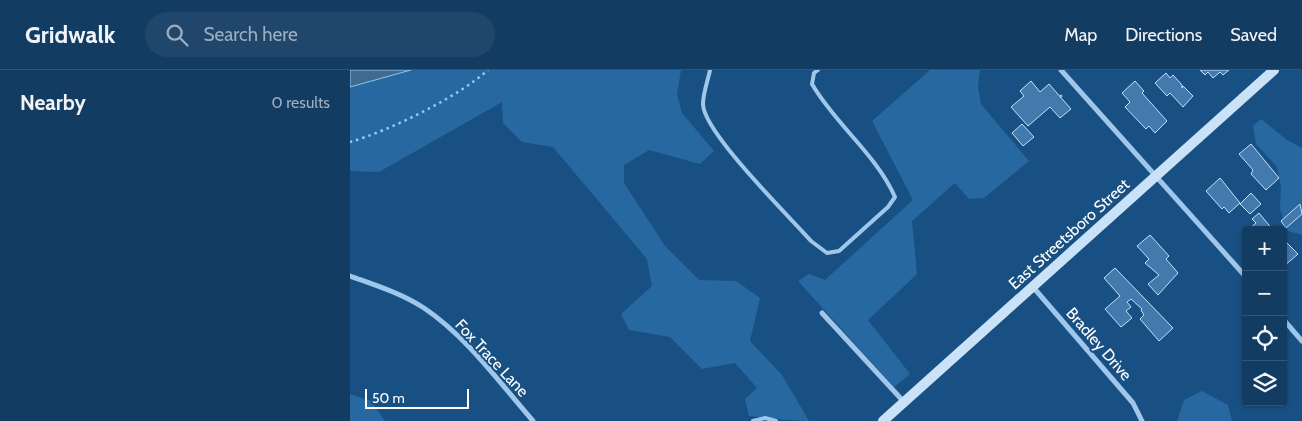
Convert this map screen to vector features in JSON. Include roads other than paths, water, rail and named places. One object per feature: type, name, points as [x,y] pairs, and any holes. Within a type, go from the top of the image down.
[{"type":"main road","name":"East Streetsboro Street","points":[[884,421],[1274,70]]},
{"type":"street","points":[[1061,70],[1242,272]]},
{"type":"street","name":"Fox Trace Lane","points":[[350,276],[389,290],[415,303],[454,331],[533,421]]},
{"type":"street","name":"Bradley Drive","points":[[1033,287],[1134,403],[1142,421]]},
{"type":"street","points":[[822,313],[904,402]]},
{"type":"street","points":[[1287,324],[1302,341]]},
{"type":"lane","points":[[710,70],[703,104],[706,119],[722,141],[811,241],[827,252],[839,251],[888,208],[895,196],[889,184],[864,150],[823,103],[812,84],[814,73],[818,70]]},
{"type":"lane","points":[[753,421],[765,418],[776,421]]}]
